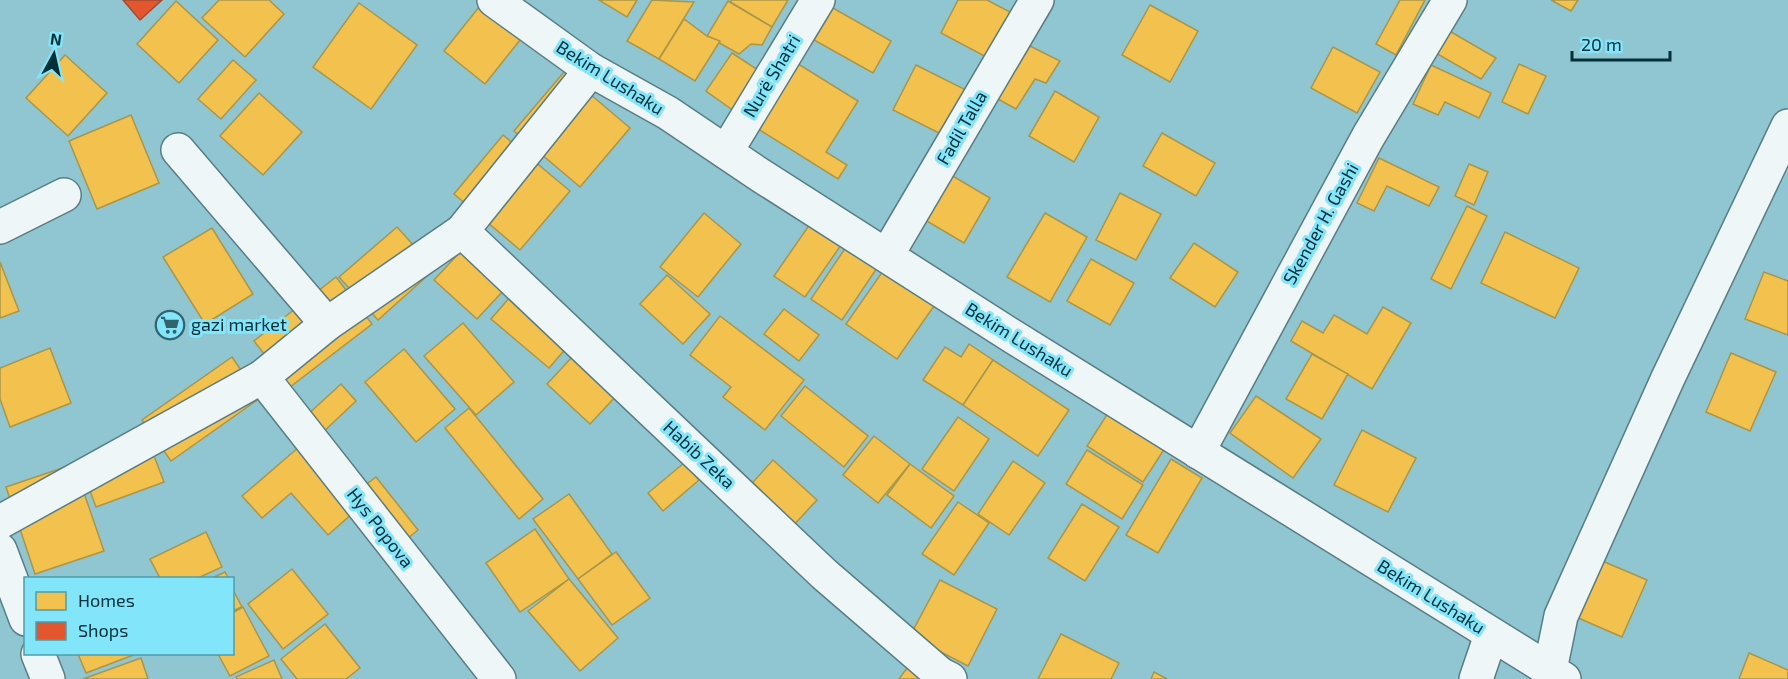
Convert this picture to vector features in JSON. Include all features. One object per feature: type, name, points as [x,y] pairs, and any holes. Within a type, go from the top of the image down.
[{"type":"street","name":"Bekim Lushaku","points":[[494,0],[591,70],[668,113],[726,153],[1198,452],[1557,675],[1561,616],[1668,378],[1788,126]]},
{"type":"street","name":"Nurë Shatri","points":[[726,153],[818,0]]},
{"type":"street","name":"Fadil Talla","points":[[887,255],[1037,0]]},
{"type":"street","name":"Skender H. Gashi","points":[[1198,452],[1368,137],[1450,0]]},
{"type":"street","points":[[0,522],[262,377],[327,324],[462,231],[591,70]]},
{"type":"street","points":[[178,150],[327,324]]},
{"type":"street","points":[[0,227],[64,195]]},
{"type":"street","name":"Habib Zeka","points":[[462,231],[824,574],[942,677]]},
{"type":"street","name":"Hys Popova","points":[[262,377],[499,679]]},
{"type":"street","points":[[0,550],[24,614]]},
{"type":"street","points":[[1476,679],[1491,635]]},
{"type":"street","points":[[38,655],[48,679]]},
{"type":"building: Homes","points":[[219,0],[269,0],[284,14],[245,57],[202,18]]},
{"type":"building: Homes","points":[[599,0],[637,0],[627,17]]},
{"type":"building: Homes","points":[[652,0],[694,2],[659,59],[627,41]]},
{"type":"building: Homes","points":[[732,0],[788,0],[772,27],[730,2]]},
{"type":"building: Homes","points":[[958,0],[987,0],[1014,14],[990,59],[941,33]]},
{"type":"building: Homes","points":[[1400,0],[1425,0],[1396,55],[1376,44]]},
{"type":"building: Homes","points":[[1551,0],[1578,0],[1571,11]]},
{"type":"building: Homes","points":[[176,1],[218,40],[179,83],[137,44]]},
{"type":"building: Homes","points":[[728,1],[772,27],[762,45],[751,44],[739,54],[707,36]]},
{"type":"building: Homes","points":[[359,3],[417,45],[371,109],[313,67]]},
{"type":"building: Homes","points":[[1150,5],[1198,31],[1170,82],[1122,55]]},
{"type":"building: Homes","points":[[479,7],[520,40],[485,84],[444,51]]},
{"type":"building: Homes","points":[[833,8],[891,41],[873,73],[814,40]]},
{"type":"building: Homes","points":[[684,19],[707,36],[720,41],[695,81],[659,59]]},
{"type":"building: Homes","points":[[1446,29],[1496,58],[1481,79],[1434,52]]},
{"type":"building: Homes","points":[[1030,46],[1060,61],[1046,83],[1035,79],[1016,109],[996,98]]},
{"type":"building: Homes","points":[[1333,47],[1380,72],[1357,113],[1311,88]]},
{"type":"building: Homes","points":[[732,53],[761,72],[734,111],[706,91]]},
{"type":"building: Homes","points":[[65,55],[107,93],[68,136],[26,98]]},
{"type":"building: Homes","points":[[233,60],[256,80],[221,119],[198,99]]},
{"type":"building: Homes","points":[[795,62],[858,101],[826,152],[847,165],[838,179],[755,127]]},
{"type":"building: Homes","points":[[1519,64],[1546,76],[1528,114],[1502,102]]},
{"type":"building: Homes","points":[[916,65],[966,90],[943,135],[893,110]]},
{"type":"building: Homes","points":[[1431,65],[1491,93],[1479,118],[1445,102],[1438,115],[1413,104]]},
{"type":"building: Homes","points":[[564,72],[630,128],[580,187],[514,131]]},
{"type":"building: Homes","points":[[1055,91],[1099,117],[1074,162],[1029,136]]},
{"type":"building: Homes","points":[[259,93],[302,132],[263,175],[220,136]]},
{"type":"building: Homes","points":[[131,115],[159,183],[97,209],[69,141]]},
{"type":"building: Homes","points":[[1162,133],[1215,163],[1196,196],[1143,166]]},
{"type":"building: Homes","points":[[503,135],[570,191],[520,250],[454,194]]},
{"type":"building: Homes","points":[[1379,158],[1439,187],[1429,206],[1387,186],[1374,211],[1357,203]]},
{"type":"building: Homes","points":[[1469,164],[1488,172],[1474,205],[1455,196]]},
{"type":"building: Homes","points":[[946,172],[990,198],[964,243],[920,217]]},
{"type":"building: Homes","points":[[1120,193],[1161,214],[1136,260],[1096,240]]},
{"type":"building: Homes","points":[[1467,206],[1487,216],[1451,289],[1431,279]]},
{"type":"building: Homes","points":[[704,213],[741,244],[698,297],[660,267]]},
{"type":"building: Homes","points":[[1045,213],[1087,237],[1050,302],[1007,277]]},
{"type":"building: Homes","points":[[810,224],[841,245],[805,297],[774,276]]},
{"type":"building: Homes","points":[[397,227],[435,269],[378,320],[339,277]]},
{"type":"building: Homes","points":[[212,228],[253,294],[205,324],[163,257]]},
{"type":"building: Homes","points":[[1505,232],[1579,268],[1555,318],[1481,283]]},
{"type":"building: Homes","points":[[1194,243],[1238,272],[1215,307],[1170,278]]},
{"type":"building: Homes","points":[[846,247],[877,268],[842,320],[811,299]]},
{"type":"building: Homes","points":[[461,251],[504,290],[477,319],[434,280]]},
{"type":"building: Homes","points":[[1091,259],[1134,283],[1110,325],[1067,301]]},
{"type":"building: Homes","points":[[0,262],[19,311],[0,318]]},
{"type":"building: Homes","points":[[883,271],[934,306],[897,359],[846,324]]},
{"type":"building: Homes","points":[[1764,272],[1788,281],[1788,335],[1745,319]]},
{"type":"building: Homes","points":[[667,275],[710,314],[683,344],[640,304]]},
{"type":"building: Homes","points":[[336,277],[372,324],[290,387],[254,341]]},
{"type":"building: Homes","points":[[510,297],[568,346],[549,368],[491,319]]},
{"type":"building: Homes","points":[[1383,307],[1411,323],[1372,389],[1291,341],[1302,321],[1323,333],[1334,315],[1367,334]]},
{"type":"building: Homes","points":[[784,309],[819,335],[799,361],[764,334]]},
{"type":"building: Homes","points":[[720,316],[804,380],[765,430],[723,397],[731,387],[690,355]]},
{"type":"building: Homes","points":[[463,323],[514,382],[476,415],[424,356]]},
{"type":"building: Homes","points":[[969,344],[993,360],[963,405],[923,380],[945,347],[961,357]]},
{"type":"building: Homes","points":[[50,348],[71,403],[10,427],[0,399],[0,368]]},
{"type":"building: Homes","points":[[404,349],[455,409],[416,442],[365,382]]},
{"type":"building: Homes","points":[[1731,353],[1776,372],[1750,431],[1706,412]]},
{"type":"building: Homes","points":[[1312,354],[1348,374],[1322,419],[1286,399]]},
{"type":"building: Homes","points":[[574,355],[617,395],[590,424],[547,384]]},
{"type":"building: Homes","points":[[232,357],[260,398],[171,461],[142,420]]},
{"type":"building: Homes","points":[[993,360],[1069,410],[1038,456],[963,405]]},
{"type":"building: Homes","points":[[341,384],[356,401],[320,435],[304,418]]},
{"type":"building: Homes","points":[[805,386],[868,436],[844,467],[781,416]]},
{"type":"building: Homes","points":[[1256,396],[1321,439],[1293,478],[1230,433]]},
{"type":"building: Homes","points":[[469,408],[543,499],[519,519],[445,428]]},
{"type":"building: Homes","points":[[1108,413],[1165,448],[1143,482],[1087,446]]},
{"type":"building: Homes","points":[[958,417],[989,439],[954,491],[922,469]]},
{"type":"building: Homes","points":[[1362,430],[1416,458],[1388,512],[1334,485]]},
{"type":"building: Homes","points":[[146,435],[164,482],[96,507],[79,461]]},
{"type":"building: Homes","points":[[874,436],[910,464],[878,503],[843,475]]},
{"type":"building: Homes","points":[[299,447],[354,512],[328,535],[291,493],[262,518],[242,496]]},
{"type":"building: Homes","points":[[1087,450],[1143,485],[1122,519],[1066,484]]},
{"type":"building: Homes","points":[[1171,459],[1202,478],[1158,553],[1126,535]]},
{"type":"building: Homes","points":[[773,460],[817,500],[790,529],[746,490]]},
{"type":"building: Homes","points":[[1013,461],[1045,483],[1009,535],[978,514]]},
{"type":"building: Homes","points":[[684,463],[699,480],[663,511],[648,493]]},
{"type":"building: Homes","points":[[74,464],[104,551],[35,574],[6,487]]},
{"type":"building: Homes","points":[[910,464],[954,496],[931,528],[887,495]]},
{"type":"building: Homes","points":[[376,477],[418,530],[402,543],[359,490]]},
{"type":"building: Homes","points":[[569,494],[612,554],[578,579],[533,519]]},
{"type":"building: Homes","points":[[958,502],[989,523],[954,575],[922,554]]},
{"type":"building: Homes","points":[[1082,504],[1119,527],[1085,581],[1048,558]]},
{"type":"building: Homes","points":[[535,529],[569,579],[520,612],[486,563]]},
{"type":"building: Homes","points":[[206,532],[222,567],[200,577],[159,577],[150,559]]},
{"type":"building: Homes","points":[[616,552],[650,598],[612,625],[578,579]]},
{"type":"building: Homes","points":[[1600,560],[1647,580],[1622,637],[1576,617]]},
{"type":"building: Homes","points":[[292,569],[328,614],[283,649],[248,604]]},
{"type":"building: Homes","points":[[225,572],[228,577],[214,577]]},
{"type":"building: Homes","points":[[569,579],[618,638],[580,671],[528,611]]},
{"type":"building: Homes","points":[[940,580],[997,609],[968,666],[910,636]]},
{"type":"building: Homes","points":[[234,592],[242,607],[234,610]]},
{"type":"building: Homes","points":[[243,607],[269,656],[230,676],[219,655],[234,655],[234,612]]},
{"type":"building: Homes","points":[[325,624],[360,668],[346,679],[297,679],[281,659]]},
{"type":"building: Homes","points":[[1061,634],[1119,663],[1111,679],[1038,679]]},
{"type":"building: Homes","points":[[1749,653],[1788,670],[1788,679],[1739,679]]},
{"type":"building: Homes","points":[[78,655],[133,655],[86,673]]},
{"type":"building: Homes","points":[[141,658],[148,679],[83,679]]},
{"type":"building: Homes","points":[[274,660],[282,679],[237,679],[236,677]]},
{"type":"building: Homes","points":[[910,664],[930,679],[899,679]]},
{"type":"building: Homes","points":[[1154,672],[1167,679],[1151,679]]},
{"type":"building: Shops","points":[[123,0],[162,0],[140,20]]},
{"type":"place","name":"gazi market","points":[[170,325]]}]
